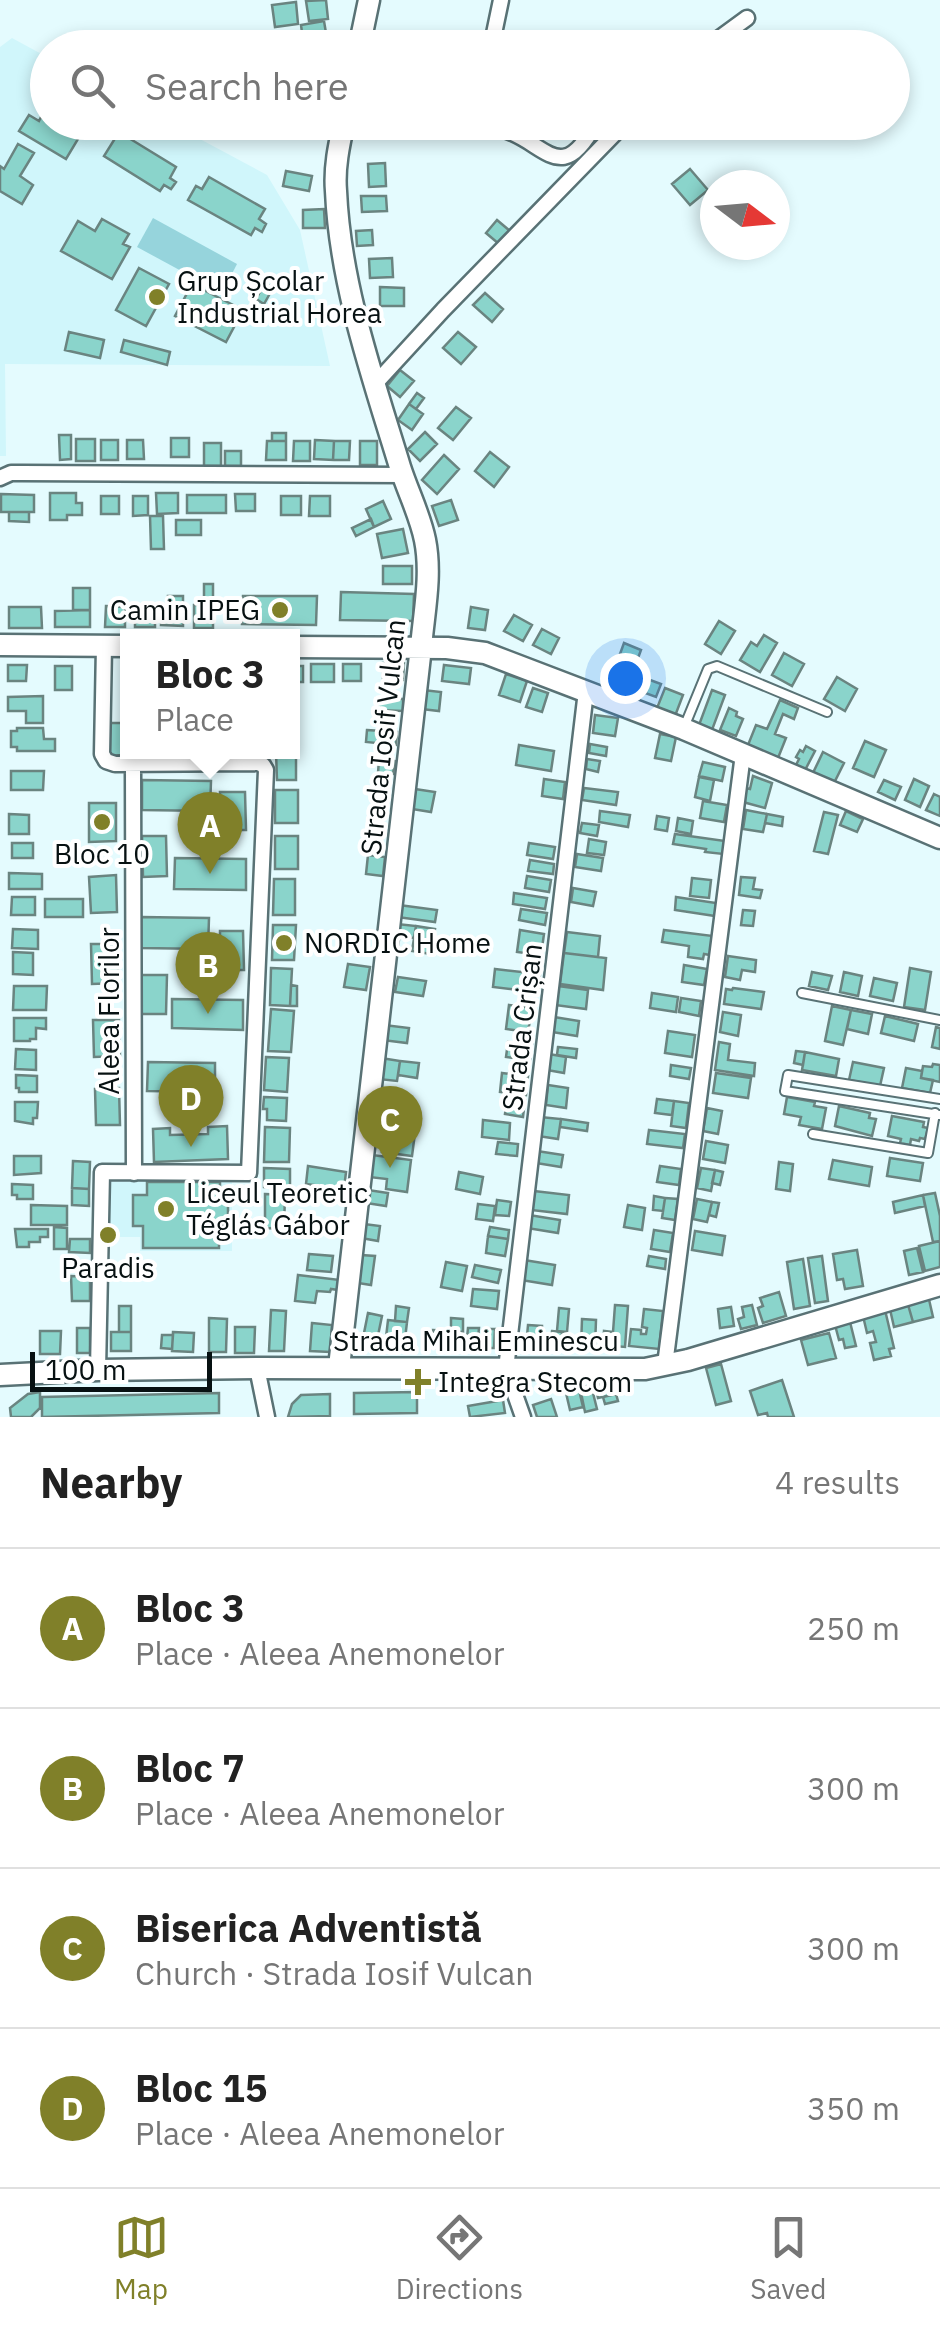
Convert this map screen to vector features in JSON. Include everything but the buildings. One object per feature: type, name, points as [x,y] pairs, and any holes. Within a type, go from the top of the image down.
[{"type":"street","points":[[363,30],[369,0]]},
{"type":"street","points":[[496,30],[502,0]]},
{"type":"street","points":[[731,30],[747,18]]},
{"type":"street","name":"Strada Iosif Vulcan","points":[[339,1367],[427,582],[426,542],[375,384],[349,284],[336,192],[341,140]]},
{"type":"street","points":[[523,140],[548,155],[561,156],[572,154],[587,140]]},
{"type":"street","points":[[375,384],[608,140]]},
{"type":"street","points":[[0,478],[11,473],[403,475]]},
{"type":"street","points":[[0,645],[120,646]]},
{"type":"street","points":[[98,1370],[100,1176],[105,1172],[249,1172],[266,770],[258,763],[106,762],[102,754],[104,646]]},
{"type":"street","points":[[300,646],[421,647],[486,653],[684,729],[940,838]]},
{"type":"street","name":"Strada Crișan","points":[[506,1369],[586,691]]},
{"type":"street","points":[[665,1365],[743,754]]},
{"type":"street","name":"Aleea Florilor","points":[[133,764],[134,1173]]},
{"type":"street","name":"Strada Mihai Eminescu","points":[[0,1375],[339,1367],[626,1370],[665,1365],[940,1285]]},
{"type":"street","points":[[257,1368],[267,1417]]},
{"type":"street","points":[[506,1369],[523,1417]]},
{"type":"lane","points":[[684,729],[704,676],[716,666],[827,712]]},
{"type":"lane","points":[[802,993],[940,1020]]},
{"type":"lane","points":[[813,1134],[928,1153],[937,1114],[938,1099],[788,1076],[786,1091],[937,1114]]},
{"type":"shaded area","name":"Grup Școlar Industrial Horea","points":[[12,38],[30,48],[30,140],[202,140],[267,175],[300,230],[330,366],[5,364],[6,456],[0,456],[0,47]]},
{"type":"shaded area","points":[[153,218],[237,264],[222,293],[137,247]]},
{"type":"shaded area","name":"Liceul Teoretic Téglás Gábor","points":[[100,1180],[232,1180],[232,1251],[140,1251],[140,1237],[100,1237]]},
{"type":"place","name":"Grup Școlar Industrial Horea","points":[[157,297]]},
{"type":"place","name":"Camin IPEG","points":[[280,610]]},
{"type":"place","name":"Bloc 10","points":[[102,822]]},
{"type":"place","name":"Bloc 3","points":[[210,874]]},
{"type":"place","name":"NORDIC Home","points":[[284,943]]},
{"type":"place","name":"Bloc 7","points":[[208,1014]]},
{"type":"place","name":"Bloc 15","points":[[191,1147]]},
{"type":"place","name":"Biserica Adventistă","points":[[390,1168]]},
{"type":"place","name":"Liceul Teoretic Téglás Gábor","points":[[166,1209]]},
{"type":"place","name":"Paradis","points":[[108,1235]]},
{"type":"place","name":"Integra Stecom","points":[[418,1382]]}]
